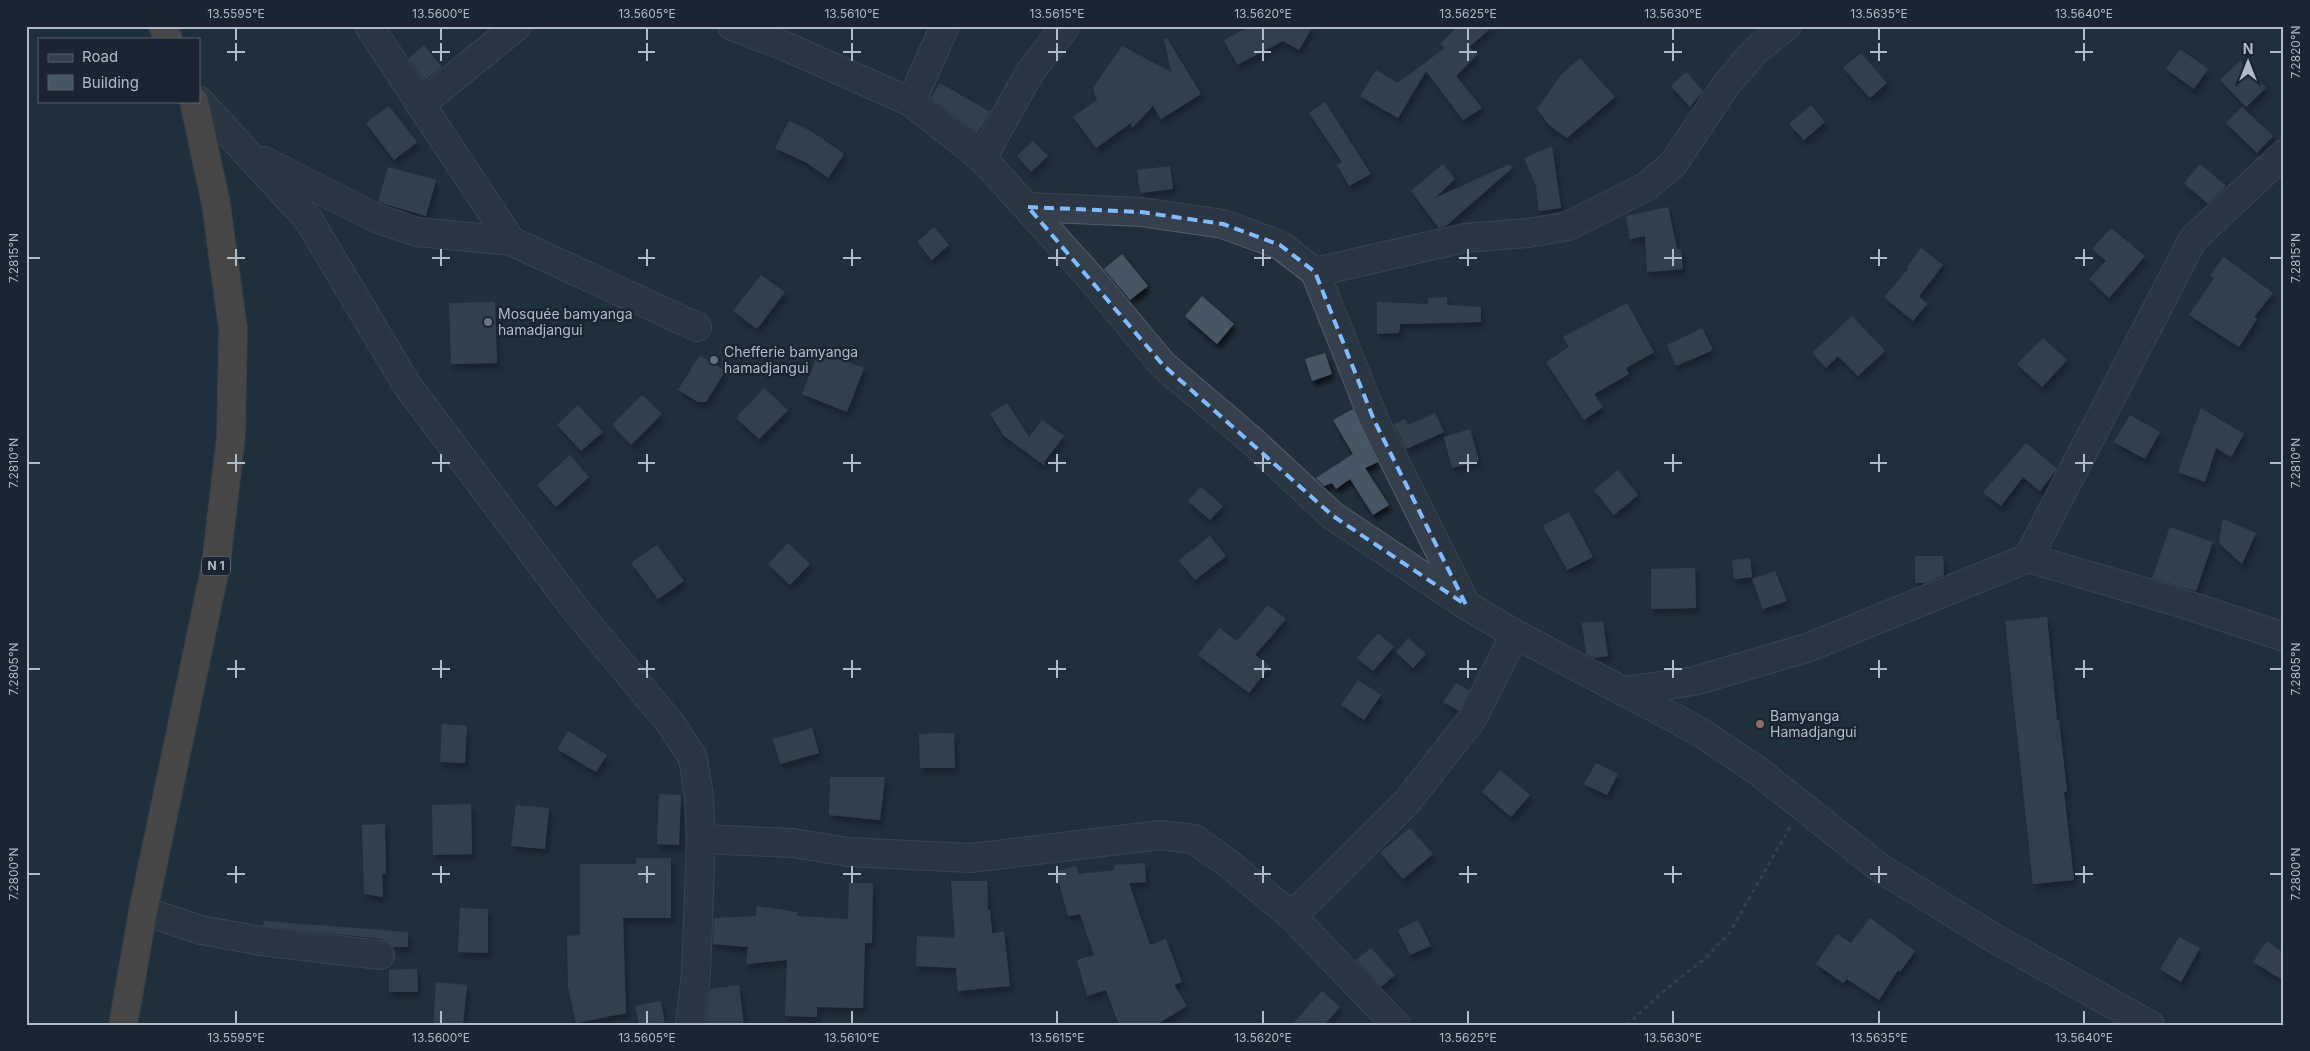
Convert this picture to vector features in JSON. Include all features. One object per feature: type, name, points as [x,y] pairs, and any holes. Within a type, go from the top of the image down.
[{"type":"highway","points":[[163,26],[168,38]]},
{"type":"highway","name":"N 1","points":[[123,1025],[143,912],[216,564],[230,436],[233,329],[216,204],[194,102]]},
{"type":"street","points":[[368,26],[511,242]]},
{"type":"street","points":[[420,104],[517,26]]},
{"type":"street","points":[[732,26],[787,46],[911,102],[982,158],[1028,206],[1163,365],[1250,439],[1333,516],[1466,605],[1515,634],[1697,730],[1758,771],[1880,868],[1994,938],[2150,1025]]},
{"type":"street","points":[[911,102],[945,26]]},
{"type":"street","points":[[982,158],[1030,72],[1066,26]]},
{"type":"street","points":[[1315,272],[1465,238],[1528,233],[1568,226],[1647,186],[1673,164],[1726,85],[1755,52],[1787,26]]},
{"type":"street","points":[[200,102],[308,219],[407,385],[488,496],[575,609],[671,724],[693,758],[699,797],[701,839],[696,973],[690,1025]]},
{"type":"street","points":[[249,153],[376,218],[417,232],[511,242],[698,327]]},
{"type":"street","points":[[2028,558],[2193,239],[2284,154]]},
{"type":"street","points":[[1028,206],[1141,212],[1223,224],[1280,245],[1315,272],[1374,420],[1466,605]]},
{"type":"street","points":[[1624,691],[1694,681],[1807,648],[2028,558],[2175,601],[2284,637]]},
{"type":"street","points":[[1292,916],[1406,803],[1472,719],[1515,634]]},
{"type":"street","points":[[701,839],[793,843],[848,852],[971,858],[1160,835],[1194,839],[1229,864],[1292,916],[1396,1025]]},
{"type":"street","points":[[143,912],[201,930],[260,941],[380,955]]},
{"type":"path","points":[[1627,1025],[1660,994],[1708,956],[1730,932],[1802,806]]},
{"type":"highlighted area","points":[[1028,207],[1141,212],[1223,224],[1280,245],[1315,272],[1374,420],[1466,605],[1333,516],[1163,365]]},
{"type":"building","points":[[1250,26],[1313,26],[1299,50],[1283,41],[1237,65],[1224,40]]},
{"type":"building","points":[[1458,26],[1493,26],[1469,47],[1477,55],[1456,76],[1482,108],[1463,120],[1426,71],[1398,118],[1360,96],[1376,70],[1398,83],[1445,48],[1440,44]]},
{"type":"building","points":[[1167,38],[1201,94],[1161,119],[1153,106],[1132,128],[1131,123],[1096,148],[1073,117],[1097,100],[1093,88],[1122,46],[1171,72],[1164,39]]},
{"type":"building","points":[[424,45],[442,67],[424,81],[409,58]]},
{"type":"building","points":[[2180,49],[2208,69],[2194,89],[2166,69]]},
{"type":"building","points":[[1861,53],[1887,83],[1870,98],[1843,68]]},
{"type":"building","points":[[1580,58],[1615,97],[1567,138],[1549,125],[1537,109],[1561,75]]},
{"type":"building","points":[[2240,61],[2266,88],[2246,107],[2220,80]]},
{"type":"building","points":[[1686,72],[1703,91],[1690,107],[1671,86]]},
{"type":"building","points":[[940,83],[990,112],[977,134],[931,98]]},
{"type":"building","points":[[1325,102],[1371,174],[1349,186],[1337,165],[1342,162],[1309,113]]},
{"type":"building","points":[[1811,105],[1825,122],[1804,140],[1789,124]]},
{"type":"building","points":[[389,106],[417,142],[394,160],[366,123]]},
{"type":"building","points":[[2242,107],[2273,136],[2257,153],[2226,123]]},
{"type":"building","points":[[789,121],[811,131],[844,154],[828,178],[807,163],[775,148]]},
{"type":"building","points":[[1033,141],[1048,156],[1031,172],[1017,156]]},
{"type":"building","points":[[1552,146],[1561,208],[1539,211],[1536,186],[1524,158]]},
{"type":"building","points":[[1443,164],[1455,179],[1435,198],[1510,164],[1512,168],[1446,226],[1439,228],[1411,191]]},
{"type":"building","points":[[2200,164],[2226,186],[2208,204],[2184,183]]},
{"type":"building","points":[[1170,166],[1173,189],[1140,193],[1137,170]]},
{"type":"building","points":[[388,167],[436,180],[426,216],[378,202]]},
{"type":"building","points":[[1668,207],[1677,249],[1681,249],[1683,269],[1647,272],[1645,236],[1630,239],[1626,216]]},
{"type":"building","points":[[934,227],[949,245],[932,260],[917,242]]},
{"type":"building","points":[[2111,228],[2145,256],[2109,298],[2089,279],[2106,261],[2092,249]]},
{"type":"building","points":[[1921,248],[1943,265],[1919,296],[1927,304],[1913,321],[1884,297],[1909,268],[1907,267]]},
{"type":"building","points":[[1122,254],[1148,286],[1130,300],[1104,269]]},
{"type":"building","points":[[2224,257],[2273,293],[2254,317],[2257,319],[2239,347],[2189,315],[2214,278],[2210,275]]},
{"type":"building","points":[[761,275],[785,292],[757,329],[733,311]]},
{"type":"building","points":[[1202,296],[1234,324],[1217,344],[1185,316]]},
{"type":"building","points":[[1447,297],[1447,305],[1481,307],[1481,322],[1400,324],[1399,333],[1377,334],[1377,302],[1428,304],[1428,298]]},
{"type":"building","points":[[495,302],[497,363],[451,364],[449,303]]},
{"type":"building","points":[[1627,303],[1654,352],[1626,368],[1629,374],[1594,394],[1603,407],[1584,420],[1546,362],[1569,347],[1563,337]]},
{"type":"building","points":[[1852,316],[1885,351],[1858,376],[1838,356],[1826,368],[1812,353]]},
{"type":"building","points":[[1702,328],[1713,350],[1676,366],[1667,345]]},
{"type":"building","points":[[2043,338],[2067,360],[2042,387],[2017,364]]},
{"type":"building","points":[[819,351],[864,368],[847,412],[802,394]]},
{"type":"building","points":[[1325,353],[1332,374],[1312,381],[1305,359]]},
{"type":"building","points":[[700,355],[725,371],[706,402],[698,402],[678,390]]},
{"type":"building","points":[[764,388],[788,410],[759,439],[736,418]]},
{"type":"building","points":[[642,395],[662,414],[631,445],[612,425]]},
{"type":"building","points":[[1007,403],[1029,437],[1042,420],[1064,436],[1044,462],[1045,466],[1004,436],[990,414]]},
{"type":"building","points":[[578,405],[603,432],[581,451],[557,425]]},
{"type":"building","points":[[2201,408],[2244,434],[2231,457],[2216,448],[2205,482],[2178,472]]},
{"type":"building","points":[[1353,409],[1378,462],[1365,468],[1389,505],[1373,515],[1350,479],[1336,489],[1332,483],[1324,486],[1316,478],[1353,454],[1333,420]]},
{"type":"building","points":[[1435,413],[1444,432],[1406,449],[1394,424],[1405,419],[1408,425]]},
{"type":"building","points":[[2130,415],[2160,432],[2145,459],[2114,442]]},
{"type":"building","points":[[1470,429],[1479,461],[1452,468],[1444,437]]},
{"type":"building","points":[[2026,443],[2057,469],[2040,491],[2023,477],[2001,506],[1983,493]]},
{"type":"building","points":[[570,455],[589,477],[556,507],[537,485]]},
{"type":"building","points":[[1618,470],[1638,495],[1614,515],[1594,490]]},
{"type":"building","points":[[1201,487],[1223,506],[1210,520],[1188,501]]},
{"type":"building","points":[[1569,512],[1593,557],[1567,570],[1543,526]]},
{"type":"building","points":[[2223,519],[2256,533],[2242,564],[2219,543]]},
{"type":"building","points":[[2170,527],[2213,542],[2196,591],[2152,578]]},
{"type":"building","points":[[1210,536],[1226,556],[1195,580],[1179,560]]},
{"type":"building","points":[[788,543],[810,564],[790,585],[768,564]]},
{"type":"building","points":[[657,545],[684,581],[658,599],[631,563]]},
{"type":"building","points":[[1915,556],[1943,556],[1944,575],[1925,583],[1915,583]]},
{"type":"building","points":[[1750,558],[1752,577],[1734,579],[1732,560]]},
{"type":"building","points":[[1695,568],[1696,608],[1651,609],[1651,569]]},
{"type":"building","points":[[1775,571],[1787,601],[1763,609],[1752,579]]},
{"type":"building","points":[[1268,605],[1286,619],[1255,655],[1270,666],[1249,693],[1198,655],[1219,628],[1237,641]]},
{"type":"building","points":[[2047,617],[2057,720],[2059,720],[2067,792],[2064,792],[2074,880],[2033,884],[2005,621]]},
{"type":"building","points":[[1603,621],[1608,656],[1594,658],[1586,654],[1582,623]]},
{"type":"building","points":[[1378,633],[1394,647],[1373,671],[1357,658]]},
{"type":"building","points":[[1408,638],[1426,654],[1413,668],[1396,652]]},
{"type":"building","points":[[1358,680],[1381,695],[1364,720],[1341,705]]},
{"type":"building","points":[[1456,683],[1469,691],[1459,711],[1443,702]]},
{"type":"building","points":[[442,724],[467,726],[465,763],[440,762]]},
{"type":"building","points":[[812,728],[819,753],[780,764],[773,739]]},
{"type":"building","points":[[568,731],[607,755],[596,772],[557,749]]},
{"type":"building","points":[[954,733],[955,768],[920,768],[919,734]]},
{"type":"building","points":[[1596,763],[1618,774],[1607,795],[1584,784]]},
{"type":"building","points":[[1500,770],[1530,795],[1511,817],[1482,792]]},
{"type":"building","points":[[830,777],[885,777],[880,820],[829,815]]},
{"type":"building","points":[[659,794],[681,795],[679,845],[657,844]]},
{"type":"building","points":[[471,804],[472,854],[433,855],[432,805]]},
{"type":"building","points":[[516,805],[549,808],[545,849],[511,846]]},
{"type":"building","points":[[385,824],[386,874],[382,874],[383,897],[364,894],[362,825]]},
{"type":"building","points":[[1410,828],[1433,854],[1403,879],[1380,853]]},
{"type":"building","points":[[636,858],[671,858],[671,918],[623,918],[626,1013],[576,1023],[568,987],[567,936],[580,935],[580,864],[636,864]]},
{"type":"building","points":[[1145,863],[1146,882],[1129,883],[1150,945],[1166,939],[1182,982],[1174,985],[1187,1006],[1156,1025],[1119,1025],[1106,990],[1087,996],[1077,960],[1094,955],[1080,914],[1068,916],[1056,871],[1077,866],[1079,874],[1115,870],[1114,865]]},
{"type":"building","points":[[951,881],[987,881],[988,910],[990,910],[992,933],[1004,932],[1010,986],[958,991],[956,968],[916,966],[917,936],[955,938]]},
{"type":"building","points":[[849,883],[873,883],[872,943],[865,943],[863,1008],[817,1007],[817,1017],[785,1016],[787,960],[746,964],[748,947],[713,944],[714,918],[756,916],[757,906],[797,912],[797,916],[848,919]]},
{"type":"building","points":[[460,908],[488,909],[488,953],[458,952]]},
{"type":"building","points":[[1870,918],[1915,951],[1900,972],[1898,970],[1879,1000],[1847,979],[1843,983],[1816,964],[1837,934],[1851,943]]},
{"type":"building","points":[[1418,920],[1431,946],[1410,955],[1398,930]]},
{"type":"building","points":[[264,921],[408,932],[408,947],[393,947],[382,939],[263,926]]},
{"type":"building","points":[[2179,937],[2200,948],[2181,982],[2160,969]]},
{"type":"building","points":[[2267,941],[2284,953],[2284,981],[2253,962]]},
{"type":"building","points":[[1371,948],[1395,975],[1381,987],[1356,960]]},
{"type":"building","points":[[417,969],[418,992],[389,992],[389,970]]},
{"type":"building","points":[[436,982],[467,985],[463,1025],[433,1025]]},
{"type":"building","points":[[739,985],[744,1025],[706,1025],[710,989]]},
{"type":"building","points":[[1322,991],[1340,1007],[1324,1025],[1292,1025]]},
{"type":"building","points":[[661,1001],[665,1025],[639,1025],[635,1006]]},
{"type":"place","name":"Mosquée bamyanga hamadjangui","points":[[488,322]]},
{"type":"place","name":"Chefferie bamyanga hamadjangui","points":[[714,360]]},
{"type":"place","name":"Bamyanga Hamadjangui","points":[[1760,724]]}]
